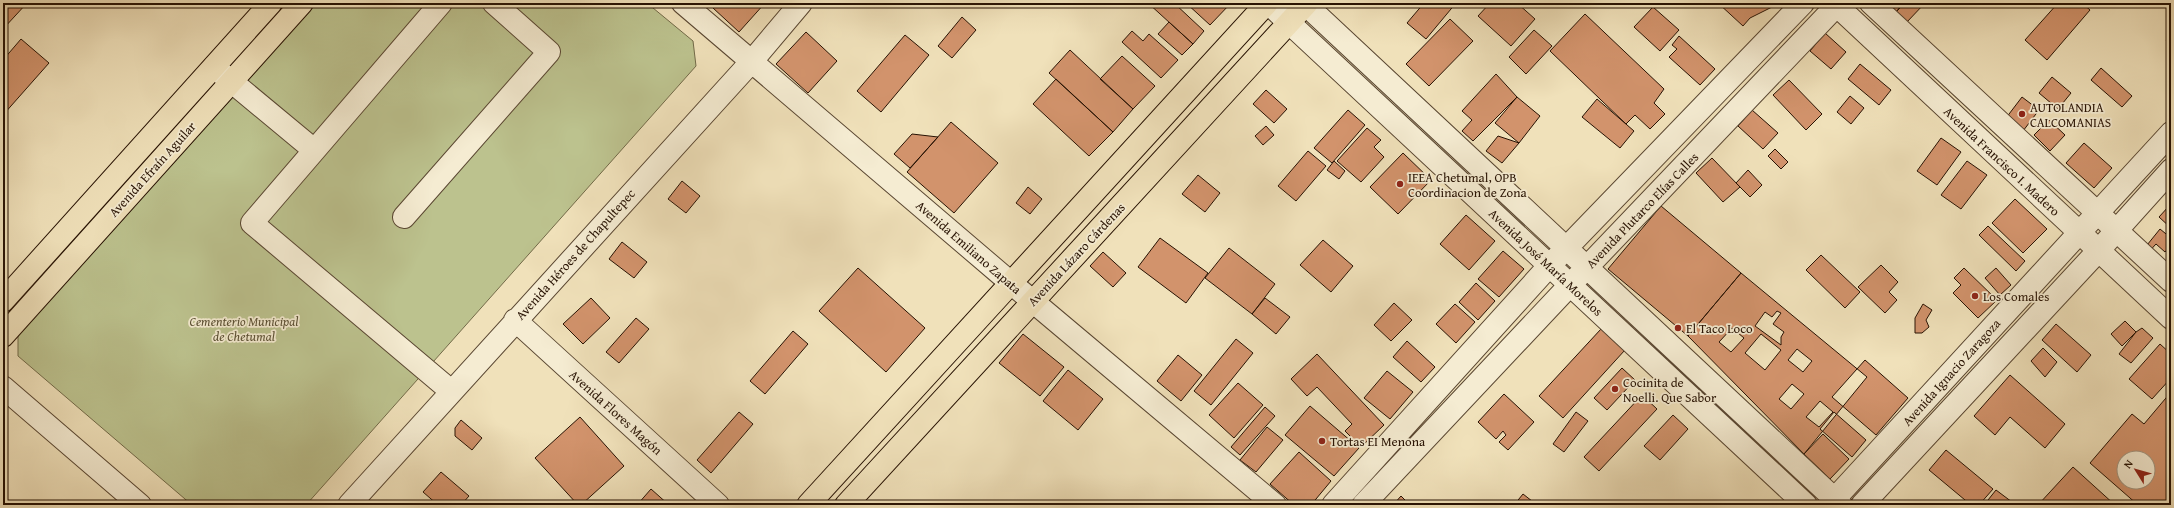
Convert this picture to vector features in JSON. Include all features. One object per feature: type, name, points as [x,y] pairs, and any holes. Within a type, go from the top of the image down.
[{"type":"main road","name":"Avenida Efraín Aguilar","points":[[3,300],[271,3]]},
{"type":"main road","name":"Avenida Efraín Aguilar","points":[[3,336],[302,3]]},
{"type":"main road","points":[[808,505],[1268,3]]},
{"type":"main road","name":"Avenida Lázaro Cárdenas","points":[[846,505],[1305,4]]},
{"type":"street","points":[[441,3],[252,223],[451,391]]},
{"type":"street","points":[[404,217],[549,52],[494,3]]},
{"type":"street","name":"Avenida Emiliano Zapata","points":[[683,3],[1032,302],[1275,505]]},
{"type":"street","name":"Avenida Héroes de Chapultepec","points":[[349,505],[515,320],[752,61],[801,3]]},
{"type":"street","name":"Avenida José María Morelos","points":[[1268,3],[1806,505]]},
{"type":"street","points":[[1333,505],[1550,265],[1803,3]]},
{"type":"street","name":"Avenida Francisco I. Madero","points":[[1871,3],[2171,281]]},
{"type":"street","name":"Avenida José María Morelos","points":[[1305,4],[1566,248],[1835,503]]},
{"type":"street","name":"Avenida Francisco I. Madero","points":[[1837,4],[2078,233],[2099,250],[2171,318]]},
{"type":"street","name":"Avenida Plutarco Elías Calles","points":[[1363,505],[1570,284],[1587,268],[1837,4]]},
{"type":"street","points":[[214,67],[314,150]]},
{"type":"street","name":"Avenida Ignacio Zaragoza","points":[[1835,503],[2078,233],[2171,133]]},
{"type":"street","name":"Avenida Ignacio Zaragoza","points":[[1862,505],[2099,250],[2171,170]]},
{"type":"street","name":"Avenida Flores Magón","points":[[515,320],[718,505]]},
{"type":"street","points":[[3,387],[140,505]]},
{"type":"green space","name":"Cementerio Municipal de Chetumal","points":[[317,3],[647,3],[693,41],[696,66],[306,505],[192,505],[18,356],[18,336]]},
{"type":"building","points":[[3,3],[27,3],[3,29]]},
{"type":"building","points":[[717,3],[765,3],[739,32],[713,8]]},
{"type":"building","points":[[1148,3],[1174,3],[1204,31],[1193,44]]},
{"type":"building","points":[[1186,3],[1231,3],[1210,25]]},
{"type":"building","points":[[1424,3],[1456,3],[1426,39],[1407,23]]},
{"type":"building","points":[[1490,3],[1517,3],[1535,19],[1511,46],[1478,16]]},
{"type":"building","points":[[1718,3],[1737,3],[1742,7],[1745,3],[1768,3],[1772,7],[1750,18],[1743,26]]},
{"type":"building","points":[[1887,3],[1903,3],[1896,12]]},
{"type":"building","points":[[1905,3],[1925,3],[1906,23],[1896,12]]},
{"type":"building","points":[[2058,3],[2082,3],[2090,10],[2047,60],[2025,40]]},
{"type":"building","points":[[1653,7],[1679,30],[1660,51],[1634,27]]},
{"type":"building","points":[[1585,14],[1664,89],[1654,103],[1665,114],[1650,129],[1635,115],[1626,124],[1550,51]]},
{"type":"building","points":[[962,17],[976,30],[952,58],[938,46]]},
{"type":"building","points":[[1450,19],[1473,41],[1429,86],[1406,64]]},
{"type":"building","points":[[1169,22],[1193,44],[1182,55],[1158,34]]},
{"type":"building","points":[[1534,30],[1552,46],[1526,74],[1509,57]]},
{"type":"building","points":[[1132,31],[1143,41],[1149,34],[1178,60],[1161,78],[1122,42]]},
{"type":"building","points":[[806,32],[837,61],[808,93],[776,64]]},
{"type":"building","points":[[1825,33],[1846,52],[1831,69],[1810,51]]},
{"type":"building","points":[[905,35],[929,55],[881,112],[857,91]]},
{"type":"building","points":[[2171,35],[2171,46],[2166,40]]},
{"type":"building","points":[[1679,36],[1715,69],[1700,85],[1669,57],[1677,49],[1672,45]]},
{"type":"building","points":[[21,39],[49,63],[3,115],[3,60]]},
{"type":"building","points":[[1070,50],[1133,109],[1113,132],[1049,73]]},
{"type":"building","points":[[1122,56],[1155,86],[1133,109],[1100,79]]},
{"type":"building","points":[[1860,64],[1891,90],[1879,105],[1848,79]]},
{"type":"building","points":[[2101,68],[2132,96],[2122,107],[2091,80]]},
{"type":"building","points":[[1496,74],[1517,97],[1473,141],[1462,131],[1472,120],[1462,111]]},
{"type":"building","points":[[2052,77],[2071,93],[2058,109],[2039,93]]},
{"type":"building","points":[[1056,79],[1113,132],[1089,156],[1033,104]]},
{"type":"building","points":[[1789,80],[1822,114],[1806,130],[1773,95]]},
{"type":"building","points":[[1266,90],[1287,109],[1274,123],[1253,104]]},
{"type":"building","points":[[1850,96],[1864,108],[1851,124],[1837,112]]},
{"type":"building","points":[[1517,97],[1540,116],[1519,143],[1495,123]]},
{"type":"building","name":"AUTOLANDIA CALCOMANIAS","points":[[2022,97],[2039,110],[2023,131],[2006,118]]},
{"type":"building","points":[[1597,99],[1634,131],[1620,148],[1582,117]]},
{"type":"building","points":[[1348,110],[1365,125],[1332,163],[1314,148]]},
{"type":"building","points":[[1752,110],[1778,133],[1763,149],[1738,126]]},
{"type":"building","points":[[2049,120],[2065,135],[2050,151],[2034,135]]},
{"type":"building","points":[[951,122],[998,163],[954,213],[907,172]]},
{"type":"building","points":[[1266,126],[1274,135],[1263,145],[1255,136]]},
{"type":"building","points":[[1367,128],[1381,140],[1374,147],[1384,157],[1361,182],[1337,161]]},
{"type":"building","points":[[912,134],[938,137],[910,168],[894,154]]},
{"type":"building","points":[[1498,136],[1519,143],[1502,163],[1486,151]]},
{"type":"building","points":[[1941,138],[1961,152],[1937,185],[1917,171]]},
{"type":"building","points":[[2084,143],[2112,168],[2094,188],[2066,163]]},
{"type":"building","points":[[1775,149],[1788,162],[1781,169],[1768,156]]},
{"type":"building","points":[[1308,151],[1326,166],[1296,201],[1278,186]]},
{"type":"building","name":"IEEA Chetumal, OPB Coordinacion de Zona","points":[[1403,153],[1431,180],[1398,214],[1370,187]]},
{"type":"building","points":[[1712,158],[1740,187],[1723,202],[1696,173]]},
{"type":"building","points":[[1334,161],[1345,171],[1339,179],[1327,170]]},
{"type":"building","points":[[1967,161],[1987,175],[1961,209],[1941,195]]},
{"type":"building","points":[[1748,170],[1762,185],[1750,197],[1736,183]]},
{"type":"building","points":[[1198,175],[1220,193],[1205,212],[1182,194]]},
{"type":"building","points":[[682,181],[700,196],[686,213],[668,199]]},
{"type":"building","points":[[1028,187],[1042,199],[1030,214],[1016,203]]},
{"type":"building","points":[[2015,199],[2047,229],[2023,253],[1992,223]]},
{"type":"building","points":[[1661,206],[1741,273],[1688,336],[1608,269]]},
{"type":"building","points":[[2169,206],[2171,208],[2171,228],[2159,217]]},
{"type":"building","points":[[1466,215],[1495,241],[1469,270],[1440,244]]},
{"type":"building","points":[[1988,226],[2025,261],[2016,271],[1979,235]]},
{"type":"building","points":[[2160,229],[2171,238],[2171,245],[2165,252],[2156,244],[2146,255],[2143,250]]},
{"type":"building","points":[[1160,238],[1208,273],[1186,303],[1138,267]]},
{"type":"building","points":[[1323,240],[1353,266],[1331,292],[1300,265]]},
{"type":"building","points":[[622,242],[647,262],[634,278],[609,259]]},
{"type":"building","points":[[1229,248],[1275,284],[1252,314],[1205,278]]},
{"type":"building","points":[[1503,251],[1524,269],[1499,297],[1478,279]]},
{"type":"building","points":[[1103,252],[1126,273],[1113,287],[1090,266]]},
{"type":"building","points":[[1821,255],[1860,292],[1845,308],[1806,270]]},
{"type":"building","points":[[1881,265],[1898,282],[1889,292],[1897,300],[1885,313],[1858,287]]},
{"type":"building","points":[[858,268],[925,328],[886,372],[819,311]]},
{"type":"building","name":"Los Comales","points":[[1964,268],[1997,300],[1978,318],[1953,293],[1961,285],[1954,278]]},
{"type":"building","points":[[1996,268],[2011,285],[2000,295],[1985,278]]},
{"type":"building","points":[[1741,273],[1867,377],[1804,454],[1688,336]]},
{"type":"building","points":[[1476,283],[1495,301],[1478,320],[1459,302]]},
{"type":"building","points":[[591,298],[610,318],[583,344],[563,324]]},
{"type":"building","points":[[1265,298],[1290,317],[1276,334],[1252,314]]},
{"type":"building","points":[[1394,303],[1412,320],[1391,341],[1374,325]]},
{"type":"building","points":[[1455,304],[1475,322],[1456,343],[1436,324]]},
{"type":"building","points":[[1923,304],[1932,310],[1926,320],[1929,327],[1922,333],[1915,333],[1915,318]]},
{"type":"building","points":[[1777,311],[1781,313],[1773,324],[1784,332],[1781,337],[1781,345],[1755,326],[1765,312],[1772,317]]},
{"type":"building","points":[[636,318],[649,329],[619,363],[606,352]]},
{"type":"building","points":[[2125,321],[2136,332],[2122,346],[2111,334]]},
{"type":"building","points":[[2056,324],[2091,355],[2077,372],[2042,340]]},
{"type":"building","points":[[1732,328],[1744,338],[1731,352],[1719,342]]},
{"type":"building","points":[[2142,328],[2153,338],[2131,363],[2119,354],[2136,332]]},
{"type":"building","points":[[1601,329],[1625,350],[1563,418],[1539,396]]},
{"type":"building","points":[[793,331],[808,344],[765,394],[750,381]]},
{"type":"building","points":[[1023,334],[1064,367],[1040,396],[999,363]]},
{"type":"building","points":[[1761,334],[1781,350],[1765,370],[1745,353]]},
{"type":"building","points":[[1236,339],[1253,353],[1211,405],[1194,391]]},
{"type":"building","points":[[1407,341],[1435,367],[1421,382],[1393,357]]},
{"type":"building","points":[[2160,344],[2171,354],[2171,378],[2152,399],[2129,379]]},
{"type":"building","points":[[2043,348],[2057,362],[2045,377],[2031,361]]},
{"type":"building","points":[[1797,349],[1812,361],[1803,372],[1788,360]]},
{"type":"building","points":[[1317,354],[1384,425],[1361,447],[1345,431],[1352,424],[1317,387],[1307,396],[1291,379]]},
{"type":"building","points":[[1178,355],[1202,375],[1181,401],[1157,381]]},
{"type":"building","points":[[1865,360],[1908,398],[1876,435],[1832,397]]},
{"type":"building","name":"Cocinita de Noelli. Que Sabor","points":[[1622,368],[1635,380],[1607,410],[1594,398]]},
{"type":"building","points":[[1068,370],[1103,399],[1078,430],[1043,401]]},
{"type":"building","points":[[1387,371],[1413,392],[1390,419],[1364,398]]},
{"type":"building","points":[[2010,375],[2065,424],[2045,448],[2010,417],[1995,435],[1974,416]]},
{"type":"building","points":[[1238,383],[1263,405],[1234,438],[1209,415]]},
{"type":"building","points":[[1792,384],[1804,394],[1791,409],[1779,399]]},
{"type":"building","points":[[2171,392],[2171,505],[2138,505],[2121,490],[2156,490],[2156,450],[2116,450],[2116,486],[2090,463],[2132,414],[2144,424]]},
{"type":"building","points":[[1504,394],[1534,422],[1508,450],[1499,442],[1506,435],[1503,431],[1496,439],[1478,422]]},
{"type":"building","points":[[1642,395],[1657,409],[1599,471],[1584,457]]},
{"type":"building","points":[[1820,401],[1833,412],[1819,427],[1806,417]]},
{"type":"building","name":"Tortas EI Menona","points":[[1310,406],[1359,448],[1334,476],[1285,435]]},
{"type":"building","points":[[1265,407],[1275,416],[1240,455],[1231,447]]},
{"type":"building","points":[[739,412],[753,424],[711,473],[697,460]]},
{"type":"building","points":[[1576,412],[1588,421],[1564,452],[1553,444]]},
{"type":"building","points":[[1834,412],[1866,440],[1852,457],[1820,429]]},
{"type":"building","points":[[1673,415],[1688,429],[1660,460],[1644,446]]},
{"type":"building","points":[[580,417],[624,466],[581,505],[578,505],[535,458]]},
{"type":"building","points":[[461,420],[482,438],[472,450],[455,436],[455,428]]},
{"type":"building","points":[[1267,427],[1283,440],[1256,472],[1240,460]]},
{"type":"building","points":[[1823,434],[1849,459],[1830,479],[1804,454]]},
{"type":"building","points":[[1946,450],[1993,489],[1979,505],[1971,505],[1929,470]]},
{"type":"building","points":[[1299,452],[1331,481],[1311,505],[1294,505],[1270,484]]},
{"type":"building","points":[[2073,467],[2115,505],[2038,505]]},
{"type":"building","points":[[441,472],[469,496],[461,505],[438,505],[423,492]]},
{"type":"building","points":[[651,489],[669,505],[637,505]]},
{"type":"building","points":[[1996,490],[2016,505],[1984,505]]},
{"type":"building","points":[[1523,494],[1537,505],[1514,505]]},
{"type":"building","points":[[1401,496],[1410,505],[1393,505]]},
{"type":"place","name":"AUTOLANDIA CALCOMANIAS","points":[[2022,114]]},
{"type":"place","name":"IEEA Chetumal, OPB Coordinacion de Zona","points":[[1400,184]]},
{"type":"place","name":"Los Comales","points":[[1975,296]]},
{"type":"place","name":"El Taco Loco","points":[[1678,328]]},
{"type":"place","name":"Cocinita de Noelli. Que Sabor","points":[[1615,389]]},
{"type":"place","name":"Tortas EI Menona","points":[[1322,441]]}]
